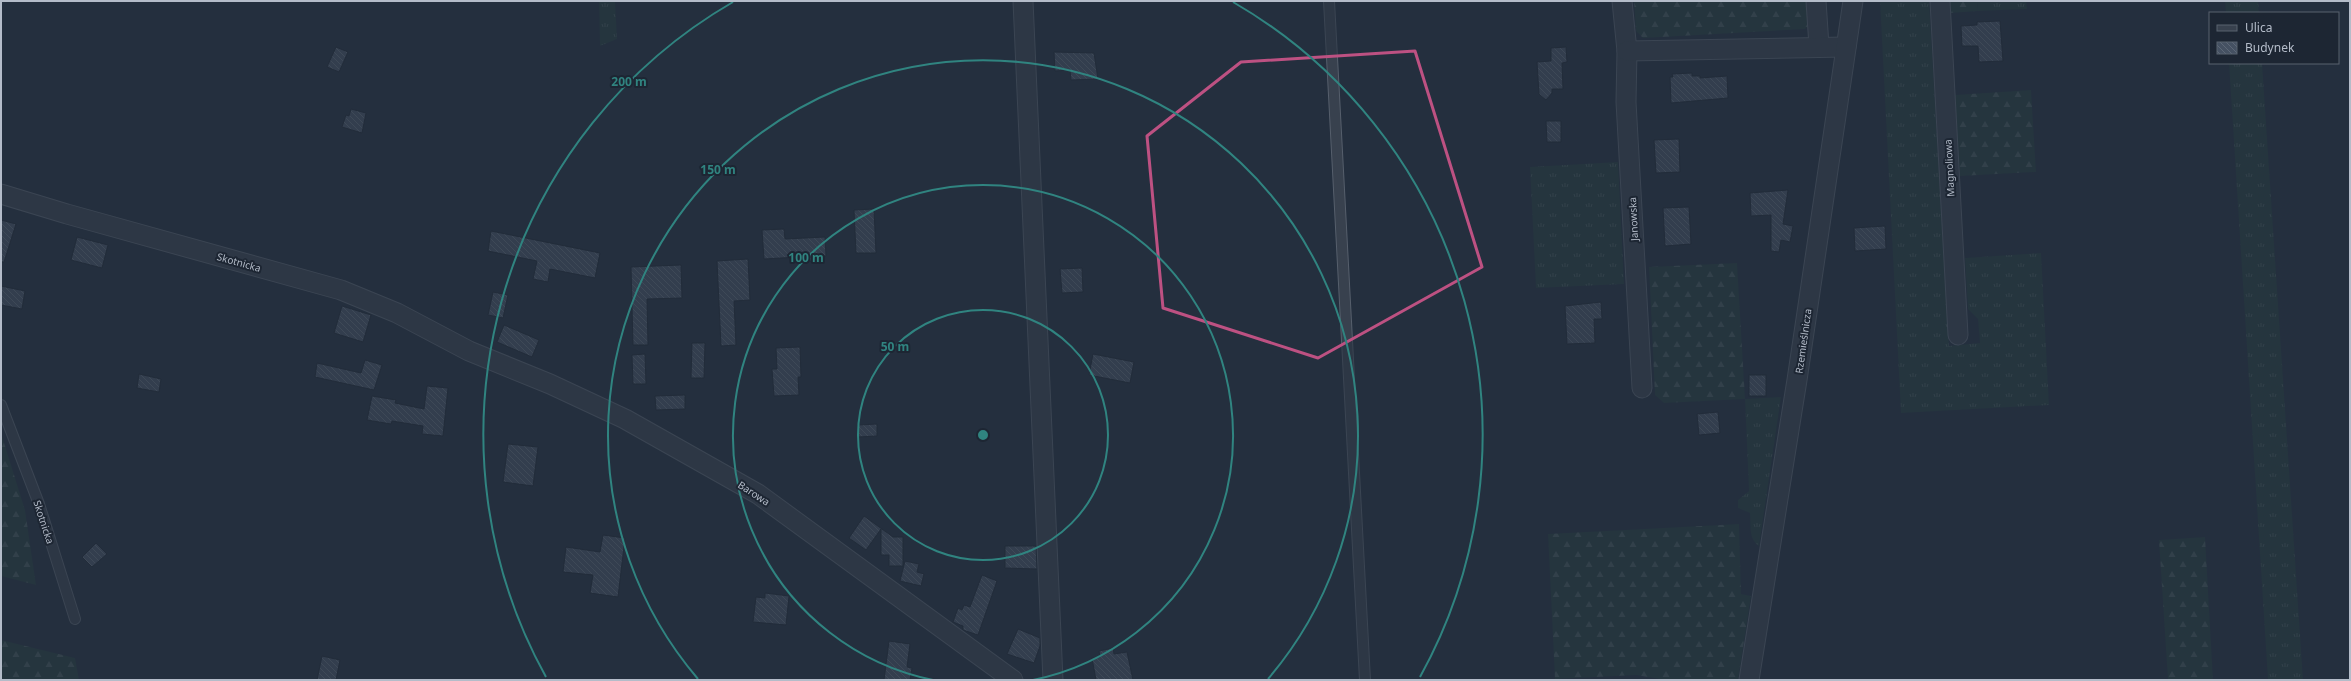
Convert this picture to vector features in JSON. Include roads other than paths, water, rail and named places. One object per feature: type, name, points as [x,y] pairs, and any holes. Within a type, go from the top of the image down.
[{"type":"street","points":[[1023,1],[1053,680]]},
{"type":"street","name":"Janowska","points":[[1622,1],[1627,51],[1626,102],[1642,388]]},
{"type":"street","points":[[1816,1],[1819,46]]},
{"type":"street","name":"Rzemieślnicza","points":[[1749,680],[1796,388],[1853,1]]},
{"type":"street","name":"Magnoliowa","points":[[1940,1],[1958,335]]},
{"type":"street","points":[[1627,51],[1819,46],[1846,47]]},
{"type":"street","name":"Skotnicka","points":[[1,194],[67,214],[341,290],[397,313],[469,350]]},
{"type":"street","name":"Barowa","points":[[469,350],[550,384],[625,419],[758,494],[1013,680]]},
{"type":"lane","points":[[1329,1],[1365,680]]},
{"type":"lane","name":"Skotnicka","points":[[1,405],[38,504],[75,619]]}]
